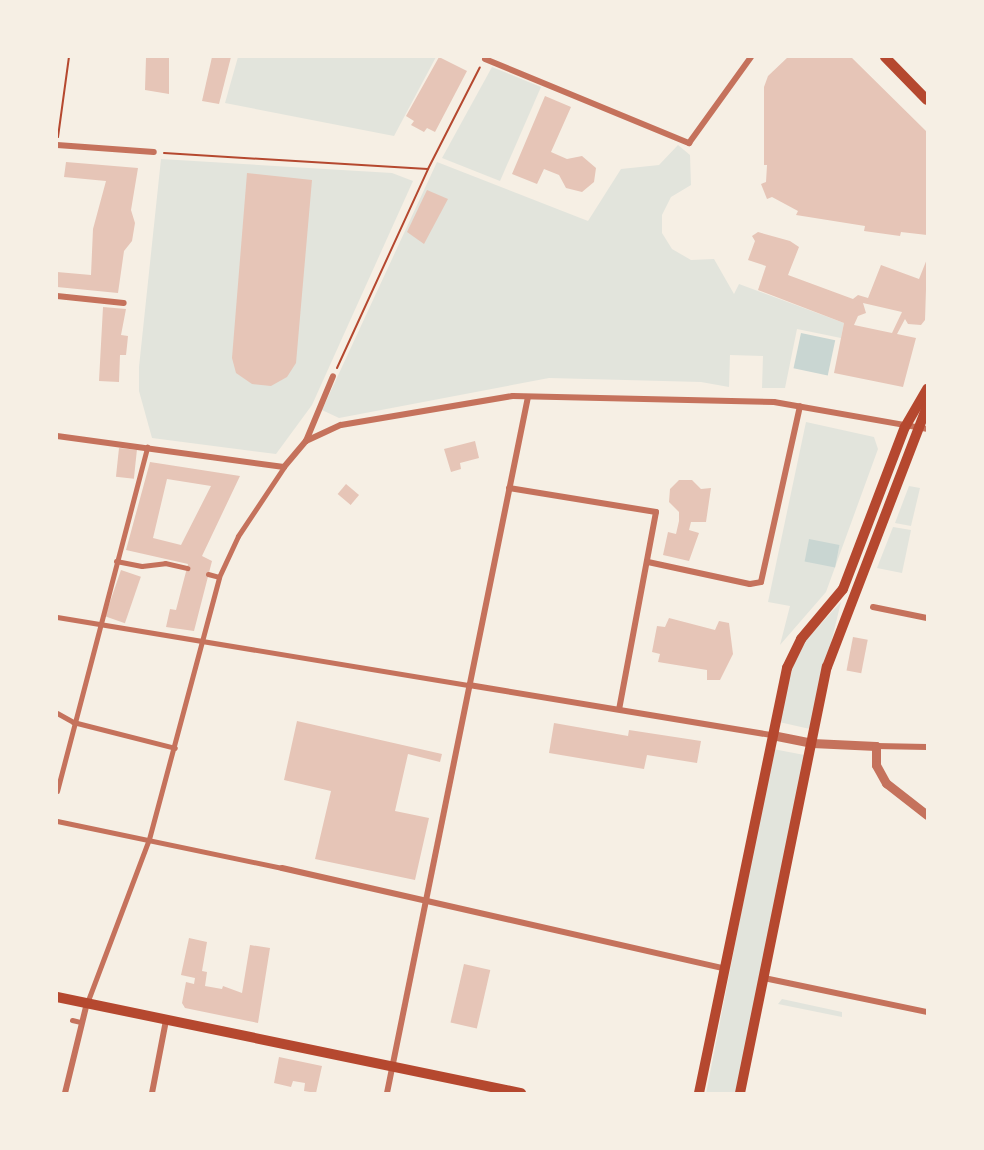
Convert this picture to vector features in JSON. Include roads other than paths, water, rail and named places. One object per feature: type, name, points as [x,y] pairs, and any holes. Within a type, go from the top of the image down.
[{"type":"main road","points":[[885,57],[927,100]]},
{"type":"main road","points":[[699,1093],[772,735],[792,655],[843,588],[905,427],[927,388]]},
{"type":"main road","points":[[741,1093],[812,743],[837,635],[922,428],[927,406]]},
{"type":"main road","points":[[57,997],[521,1093]]},
{"type":"street","points":[[484,59],[688,143],[751,57]]},
{"type":"street","points":[[57,144],[154,152]]},
{"type":"street","points":[[57,297],[124,303]]},
{"type":"street","points":[[306,441],[333,376]]},
{"type":"street","points":[[387,1093],[528,397]]},
{"type":"street","points":[[65,1092],[80,1022],[148,839],[175,748],[219,577],[238,536],[284,467],[306,441],[320,432],[341,425],[485,399],[528,397],[746,401],[800,406],[905,427],[922,428]]},
{"type":"street","points":[[648,562],[757,584],[764,577],[800,406]]},
{"type":"street","points":[[57,436],[284,467]]},
{"type":"street","points":[[57,791],[98,624],[147,447]]},
{"type":"street","points":[[509,488],[652,509],[657,517],[619,709]]},
{"type":"street","points":[[116,561],[142,567],[165,563],[187,568]]},
{"type":"street","points":[[208,574],[219,577]]},
{"type":"street","points":[[873,607],[927,618]]},
{"type":"street","points":[[57,617],[812,743],[927,747]]},
{"type":"street","points":[[57,713],[73,722],[175,748]]},
{"type":"street","points":[[876,746],[876,765],[886,783],[927,815]]},
{"type":"street","points":[[57,821],[282,868],[723,968]]},
{"type":"street","points":[[764,978],[927,1012]]},
{"type":"street","points":[[72,1020],[80,1022]]},
{"type":"street","points":[[152,1093],[166,1020]]}]
